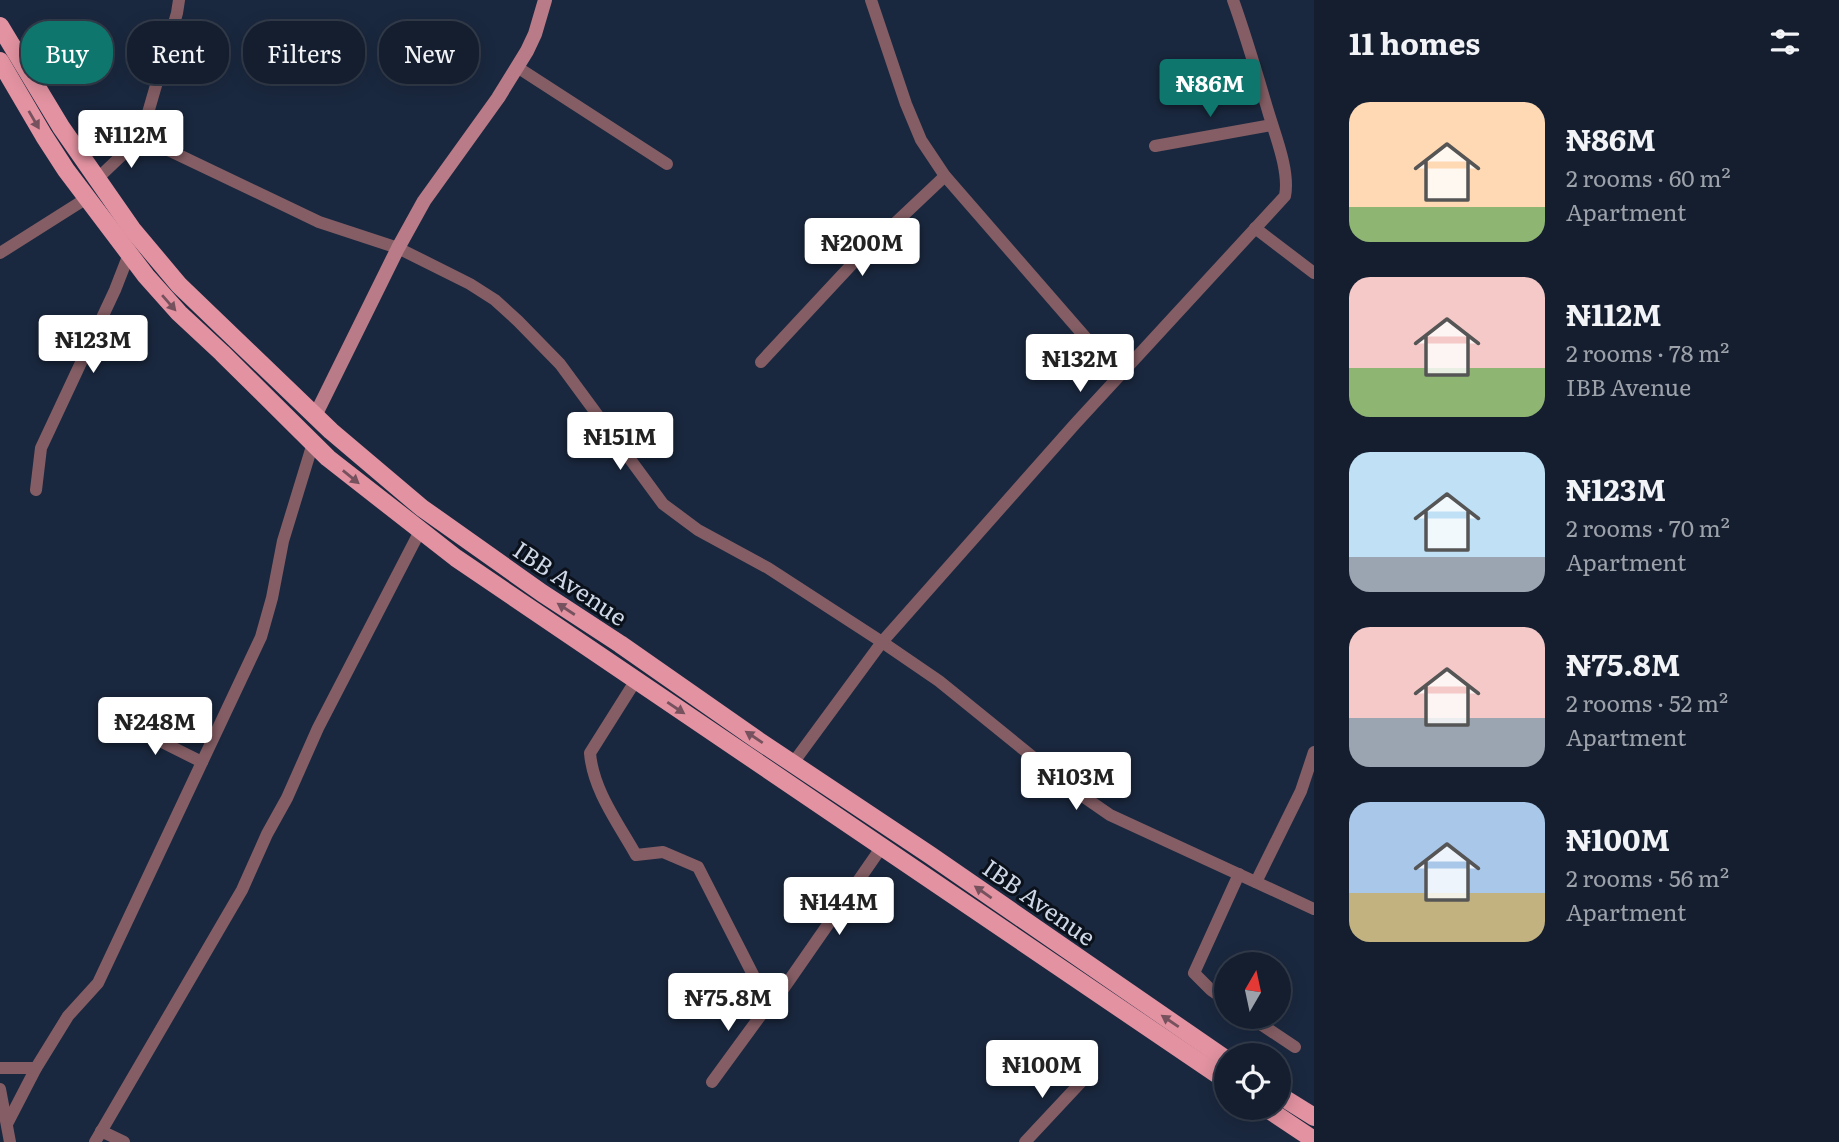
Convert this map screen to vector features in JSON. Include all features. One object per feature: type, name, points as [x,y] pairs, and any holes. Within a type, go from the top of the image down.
[{"type":"main road","name":"IBB Avenue","points":[[0,26],[61,127],[132,229],[179,285],[331,431],[422,508],[542,593],[1214,1051]]},
{"type":"main road","points":[[0,61],[44,136],[129,254],[178,313],[328,458],[456,558],[1214,1072]]},
{"type":"main road","points":[[1291,1103],[1314,1118]]},
{"type":"main road","points":[[1284,1120],[1314,1140]]},
{"type":"street","points":[[97,179],[141,137],[179,0]]},
{"type":"street","points":[[315,416],[398,248],[424,201],[517,67],[535,34],[545,0]]},
{"type":"street","points":[[870,0],[905,104],[921,140],[945,176],[1119,376]]},
{"type":"street","points":[[793,763],[882,642],[1119,376],[1284,197],[1286,189],[1283,165],[1233,0]]},
{"type":"street","points":[[517,67],[667,164]]},
{"type":"street","points":[[1154,146],[1272,125]]},
{"type":"street","points":[[141,137],[319,222],[398,248],[495,299],[559,364],[663,504],[698,530],[768,568],[939,681],[1071,788],[1110,816],[1314,909]]},
{"type":"street","points":[[761,362],[855,261],[945,176]]},
{"type":"street","points":[[0,253],[87,198]]},
{"type":"street","points":[[1255,228],[1314,273]]},
{"type":"street","points":[[36,490],[41,448],[115,290],[129,254]]},
{"type":"street","points":[[7,1124],[36,1068],[68,1016],[98,983],[261,637],[283,541],[313,443]]},
{"type":"street","points":[[124,1142],[98,1137],[242,890],[318,728],[420,531]]},
{"type":"street","points":[[636,680],[590,753],[591,768],[600,790],[636,855],[663,852],[698,867],[770,1008]]},
{"type":"street","points":[[124,723],[202,762]]},
{"type":"street","points":[[1256,882],[1301,791],[1314,752]]},
{"type":"street","points":[[712,1082],[761,1015],[770,1008],[881,848]]},
{"type":"street","points":[[1214,992],[1194,973],[1239,874]]},
{"type":"street","points":[[1268,1029],[1295,1047]]},
{"type":"street","points":[[0,1068],[36,1068]]},
{"type":"street","points":[[1025,1142],[1083,1080]]},
{"type":"street","points":[[0,1089],[10,1142]]}]
